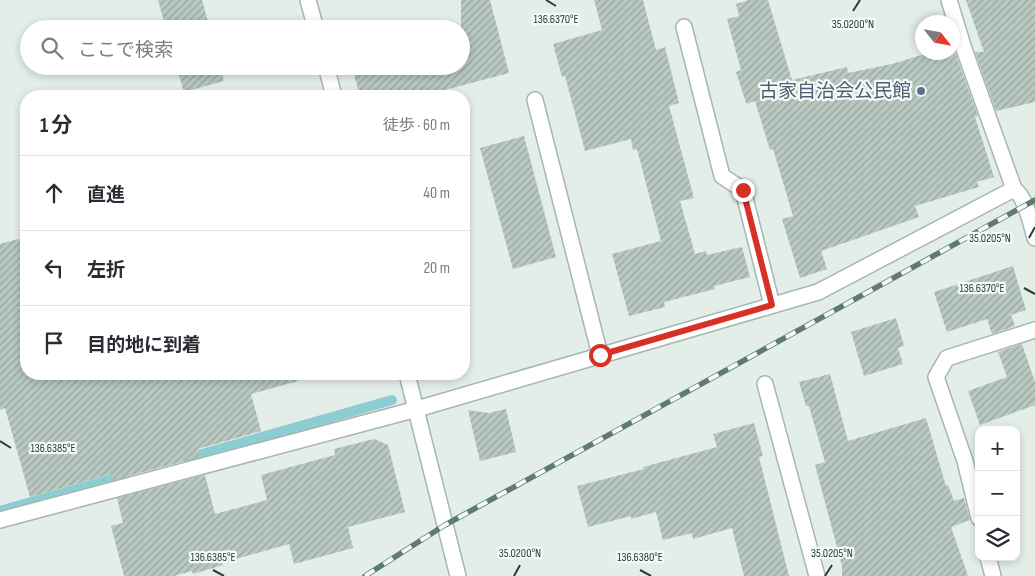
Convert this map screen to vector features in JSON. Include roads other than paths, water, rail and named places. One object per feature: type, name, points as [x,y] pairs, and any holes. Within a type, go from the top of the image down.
[{"type":"street","points":[[308,0],[314,20]]},
{"type":"street","points":[[949,0],[964,49],[1014,189],[1018,192],[1025,206],[1035,238]]},
{"type":"street","points":[[684,27],[722,176],[743,190],[772,305]]},
{"type":"street","points":[[328,75],[332,90]]},
{"type":"street","points":[[535,100],[600,355]]},
{"type":"street","points":[[0,520],[416,408],[818,292],[1014,189]]},
{"type":"street","points":[[979,516],[965,461],[936,378],[947,358],[1035,330]]},
{"type":"street","points":[[409,380],[458,576]]},
{"type":"street","points":[[765,384],[817,576]]},
{"type":"street","points":[[989,561],[993,576]]},
{"type":"waterway","points":[[188,458],[392,400]]},
{"type":"waterway","points":[[0,511],[126,475]]},
{"type":"railway","points":[[365,576],[445,525],[1035,200]]},
{"type":"place","name":"古家自治会公民館","points":[[921,91]]}]
